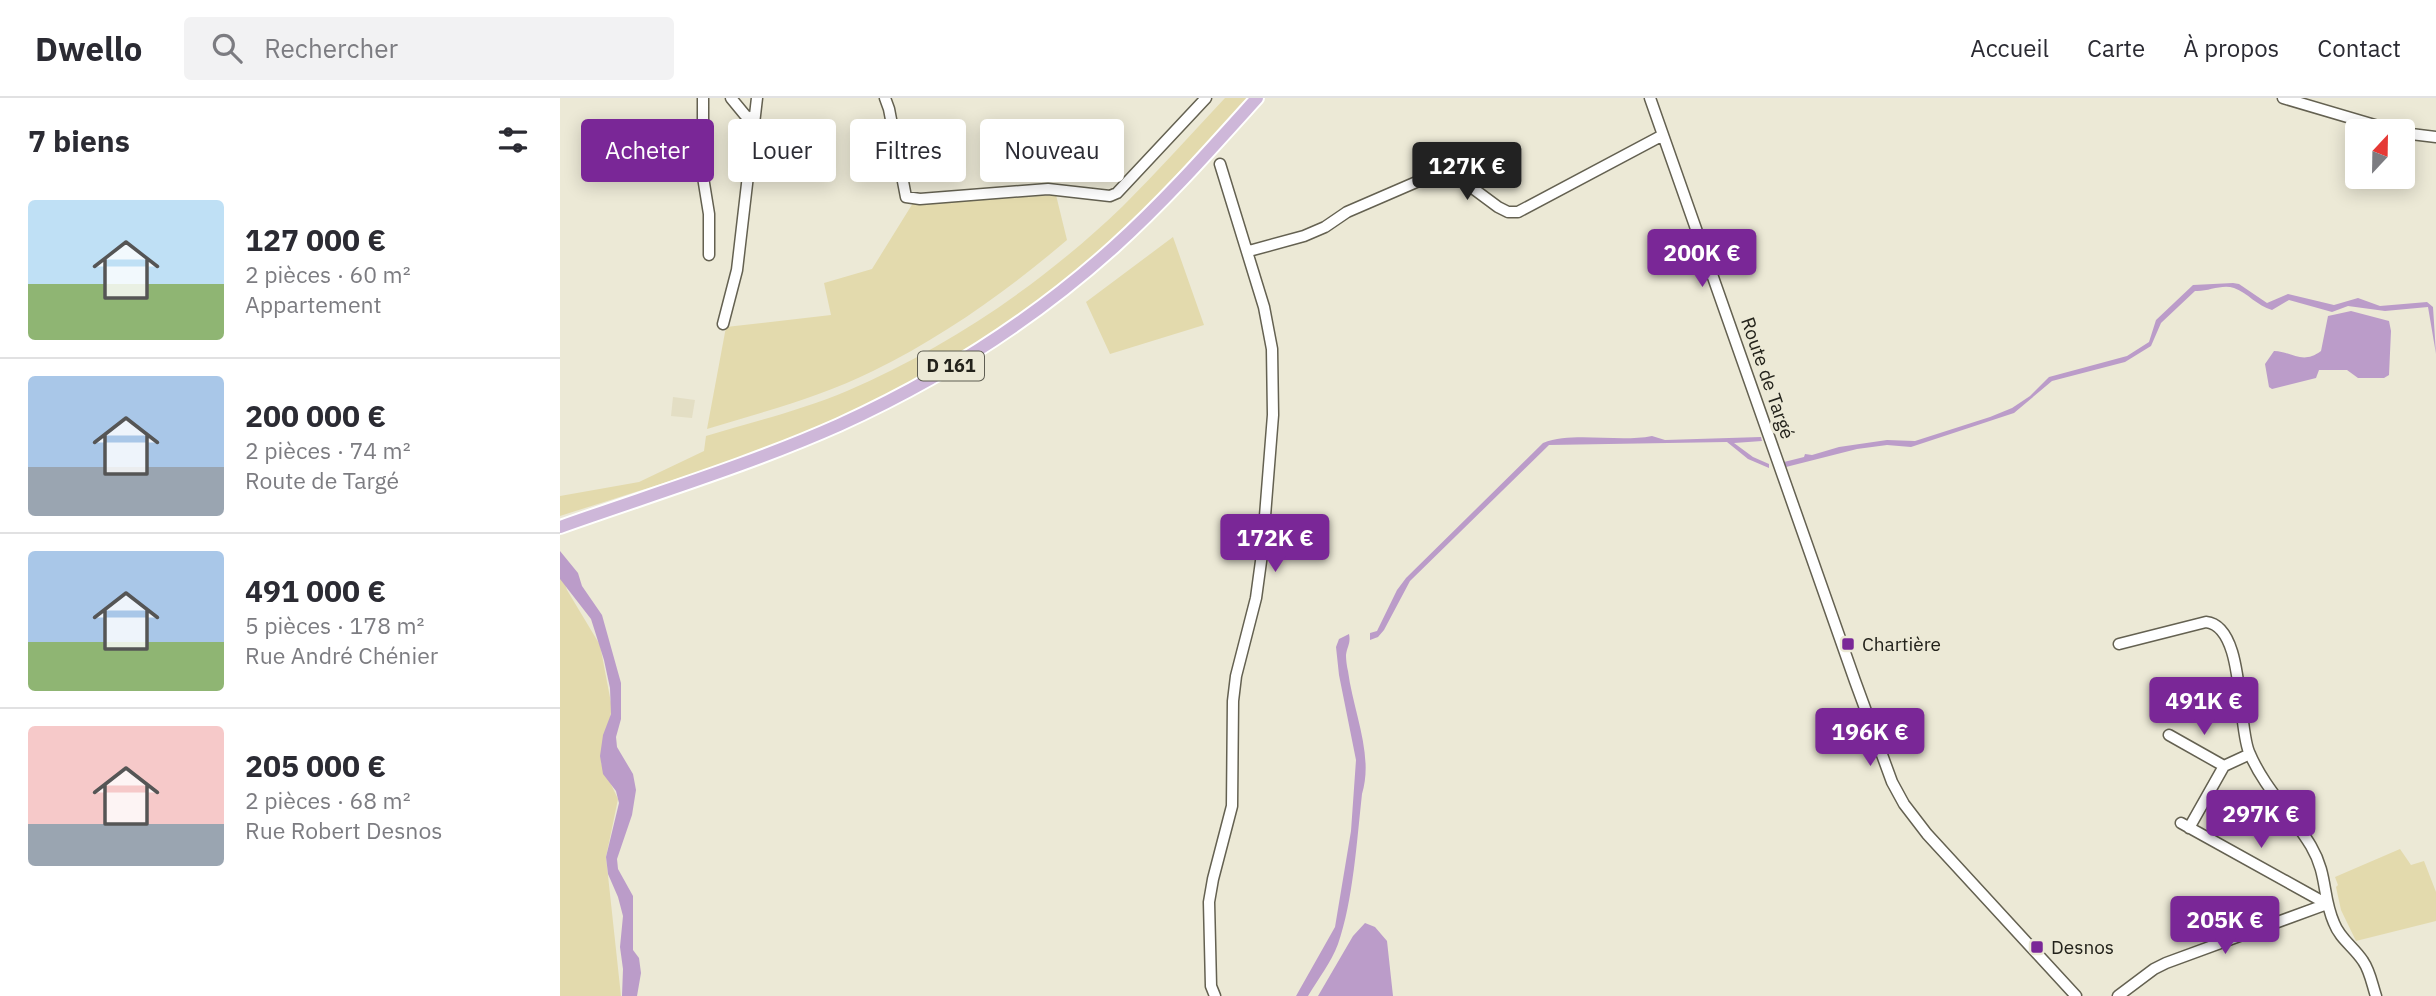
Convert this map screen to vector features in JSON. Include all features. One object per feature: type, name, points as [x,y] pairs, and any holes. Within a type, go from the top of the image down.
[{"type":"main road","name":"D 161","points":[[560,527],[807,438],[897,397],[959,361],[1043,305],[1114,247],[1174,188],[1257,98]]},
{"type":"street","points":[[703,98],[703,177],[709,214],[709,256]]},
{"type":"street","points":[[731,98],[745,116],[751,119]]},
{"type":"street","points":[[755,119],[757,98]]},
{"type":"street","points":[[885,98],[906,197],[920,199],[1048,188],[1110,196],[1117,193],[1206,98]]},
{"type":"street","name":"Route de Targé","points":[[1650,98],[1881,754],[1898,793],[1927,834],[2076,996]]},
{"type":"street","points":[[2283,98],[2354,119]]},
{"type":"street","points":[[2415,134],[2436,137]]},
{"type":"street","points":[[1249,251],[1304,236],[1325,227],[1347,212],[1427,177],[1445,175],[1463,181],[1498,207],[1508,212],[1518,212],[1663,135]]},
{"type":"street","points":[[1215,996],[1211,986],[1209,902],[1232,806],[1233,701],[1236,676],[1256,598],[1273,415],[1272,349],[1264,307],[1249,251],[1220,164]]},
{"type":"street","points":[[723,324],[737,270],[748,182]]},
{"type":"street","points":[[2119,643],[2200,622],[2217,625],[2229,643],[2236,666],[2242,725],[2250,754],[2265,782],[2312,848],[2324,874],[2327,904],[2339,933],[2365,963],[2376,996]]},
{"type":"street","points":[[2169,735],[2224,766]]},
{"type":"street","points":[[2250,754],[2224,766],[2185,826],[2327,904]]},
{"type":"street","points":[[2118,996],[2166,962],[2327,904]]},
{"type":"shaded area","points":[[1225,98],[1249,98],[1117,235],[1059,285],[964,351],[898,390],[827,424],[714,466],[560,516],[560,496],[639,482],[704,451],[706,436],[795,410],[847,391],[922,354],[993,311],[1060,261],[1123,206]]},
{"type":"shaded area","points":[[1056,195],[1067,240],[974,312],[925,343],[833,389],[707,429],[726,327],[831,315],[824,283],[872,269],[913,203]]},
{"type":"shaded area","points":[[1173,237],[1204,325],[1110,354],[1086,302]]},
{"type":"shaded area","points":[[2239,284],[2267,303],[2288,294],[2334,305],[2358,298],[2380,306],[2427,302],[2433,307],[2436,354],[2428,307],[2385,311],[2348,306],[2332,312],[2289,300],[2272,310],[2234,288],[2195,291],[2161,323],[2151,346],[2125,362],[2052,381],[2014,413],[1911,447],[1887,445],[1857,449],[1786,467],[1784,462],[1804,457],[1805,454],[1812,455],[1839,447],[1887,440],[1915,441],[2012,408],[2030,396],[2049,377],[2127,356],[2149,342],[2156,320],[2193,285]]},
{"type":"shaded area","points":[[2351,311],[2389,321],[2389,375],[2384,378],[2358,378],[2347,370],[2319,370],[2316,378],[2272,389],[2269,387],[2265,364],[2274,351],[2303,357],[2314,355],[2321,351],[2328,316]]},
{"type":"shaded area","points":[[673,397],[695,400],[692,418],[671,416]]},
{"type":"shaded area","points":[[1652,436],[1665,440],[1761,437],[1762,441],[1734,443],[1753,457],[1769,464],[1769,468],[1748,459],[1727,442],[1549,445],[1410,581],[1384,630],[1378,637],[1370,640],[1370,633],[1377,631],[1397,590],[1406,578],[1543,443],[1582,437]]},
{"type":"shaded area","points":[[560,551],[578,573],[582,586],[602,615],[621,683],[621,719],[616,737],[617,747],[633,774],[636,790],[632,815],[617,859],[618,869],[633,896],[633,950],[639,958],[641,973],[637,996],[622,996],[623,969],[620,947],[623,916],[608,874],[606,857],[619,803],[616,791],[603,774],[600,756],[603,735],[611,714],[610,688],[591,619],[560,579]]},
{"type":"shaded area","points":[[560,569],[567,590],[600,645],[612,708],[601,763],[618,799],[606,857],[621,996],[560,996]]},
{"type":"shaded area","points":[[1349,634],[1347,663],[1366,764],[1351,890],[1343,927],[1332,958],[1308,996],[1296,996],[1335,927],[1351,831],[1356,760],[1336,647],[1339,639]]},
{"type":"shaded area","points":[[2400,849],[2411,865],[2424,861],[2436,892],[2436,921],[2356,941],[2341,910],[2335,877]]},
{"type":"shaded area","points":[[1365,923],[1375,927],[1387,941],[1393,996],[1318,996],[1353,936]]},
{"type":"place","name":"Chartière","points":[[1848,644]]},
{"type":"place","name":"Desnos","points":[[2037,947]]}]
